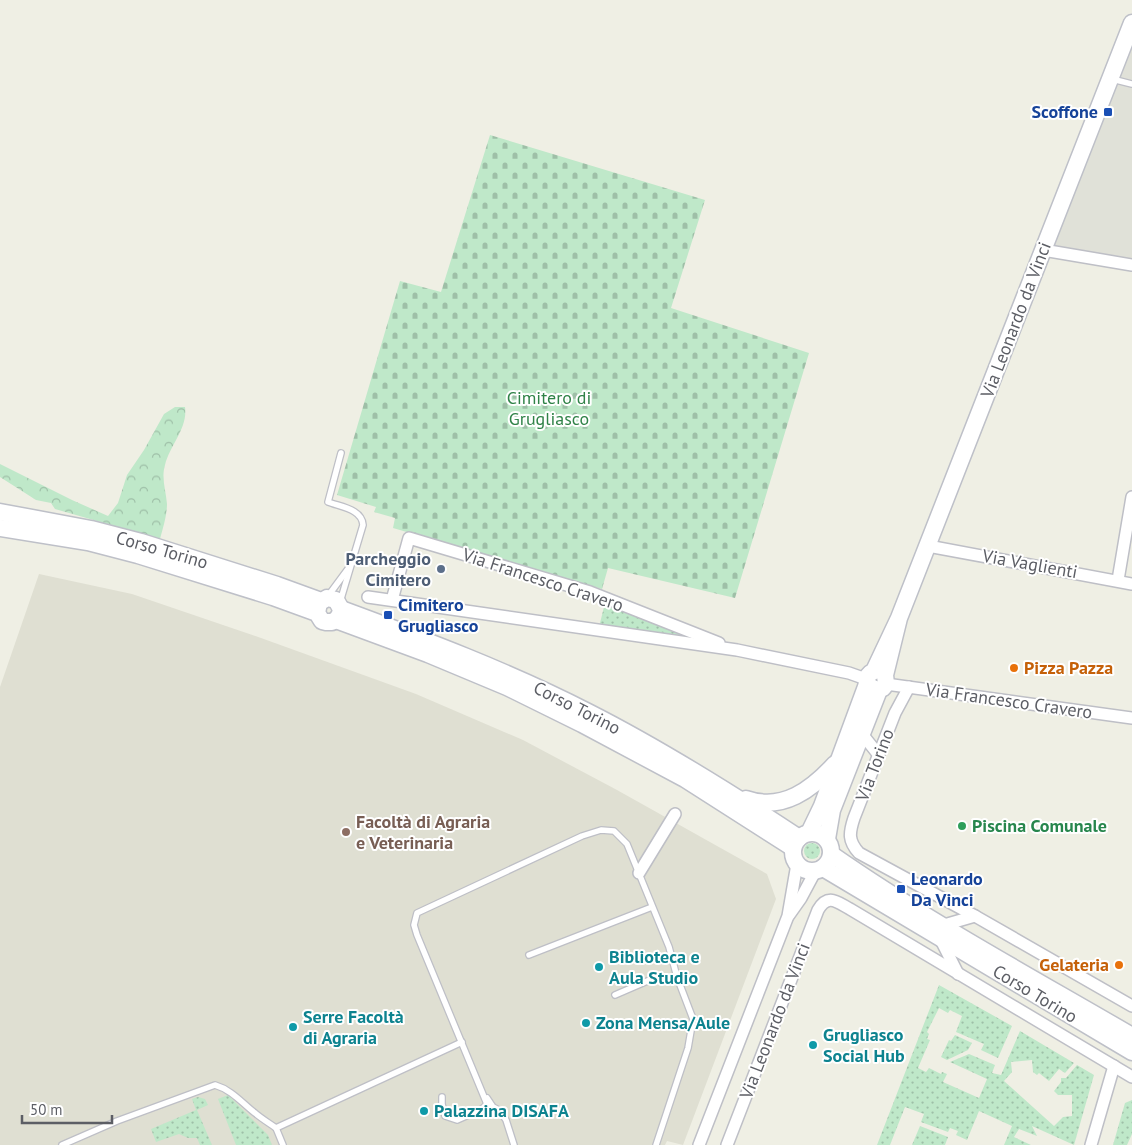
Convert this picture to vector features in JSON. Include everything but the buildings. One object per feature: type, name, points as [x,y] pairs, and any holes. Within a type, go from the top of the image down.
[{"type":"street","name":"Via Leonardo da Vinci","points":[[699,1145],[788,916],[800,845],[822,806],[839,759],[876,680],[1132,23]]},
{"type":"street","points":[[1043,250],[1132,265]]},
{"type":"street","points":[[1118,580],[1132,497]]},
{"type":"street","name":"Corso Torino","points":[[0,512],[90,529],[141,542],[278,585],[548,707],[685,779],[800,845]]},
{"type":"street","name":"Corso Torino","points":[[0,528],[88,542],[138,555],[273,597],[330,608],[433,643],[522,680],[589,712],[728,792],[800,845],[806,870],[824,858]]},
{"type":"street","name":"Via Francesco Cravero","points":[[392,600],[409,538],[590,592],[737,650]]},
{"type":"street","name":"Via Vaglienti","points":[[928,546],[1132,584]]},
{"type":"street","name":"Via Francesco Cravero","points":[[368,597],[737,650],[909,687],[1132,718]]},
{"type":"street","name":"Via Leonardo da Vinci","points":[[788,916],[801,898],[824,858],[832,810],[862,734],[876,680]]},
{"type":"street","name":"Via Torino","points":[[852,845],[849,831],[895,713],[909,687]]},
{"type":"street","points":[[862,734],[878,754]]},
{"type":"street","points":[[728,792],[758,804],[776,804],[795,797],[822,778],[839,759]]},
{"type":"street","points":[[639,874],[674,814]]},
{"type":"street","name":"Corso Torino","points":[[800,845],[816,833],[824,858],[1132,1052]]},
{"type":"street","name":"Corso Torino","points":[[852,845],[859,853],[975,916],[1132,1006]]},
{"type":"street","name":"Via Leonardo da Vinci","points":[[727,1145],[818,910],[827,900]]},
{"type":"street","name":"Corso Torino","points":[[827,900],[837,902],[1132,1077]]},
{"type":"street","points":[[958,974],[941,931],[975,916]]},
{"type":"street","name":"Corso Torino","points":[[941,931],[1132,1036]]},
{"type":"street","points":[[1091,1145],[1114,1066]]},
{"type":"lane","points":[[1110,79],[1132,84]]},
{"type":"lane","points":[[330,608],[351,566],[361,533],[362,520],[360,515],[352,510],[328,502],[341,453]]},
{"type":"lane","points":[[330,608],[351,566]]},
{"type":"lane","points":[[442,1097],[445,1116],[457,1120],[482,1109],[487,1104],[417,935],[414,925],[417,914],[582,836],[601,830],[614,831],[627,844],[669,947],[677,977],[693,1019],[692,1032],[669,1110],[656,1145]]},
{"type":"lane","points":[[529,955],[652,907]]},
{"type":"lane","points":[[614,995],[652,979],[677,977]]},
{"type":"lane","points":[[276,1128],[462,1042]]},
{"type":"lane","points":[[62,1145],[117,1121],[215,1085],[224,1087],[276,1128],[283,1145]]},
{"type":"lane","points":[[483,1092],[493,1108],[499,1110],[506,1120],[514,1145]]},
{"type":"shaded area","points":[[1132,33],[1132,261],[1048,246]]},
{"type":"shaded area","name":"Facoltà di Agraria e Veterinaria","points":[[39,574],[132,594],[416,694],[523,740],[767,874],[776,899],[683,1145],[667,1141],[665,1145],[0,1145],[0,687]]},
{"type":"green space","name":"Cimitero di Grugliasco","points":[[490,135],[705,200],[671,308],[809,353],[735,598],[608,568],[602,589],[393,528],[395,518],[374,512],[376,507],[337,495],[400,281],[441,292]]},
{"type":"green space","points":[[175,407],[185,407],[185,415],[184,422],[167,458],[164,470],[167,508],[160,539],[55,509],[51,503],[36,500],[0,477],[0,464],[108,516],[118,503],[127,475],[144,450],[164,414]]},
{"type":"green space","points":[[605,603],[690,637],[690,638],[599,627]]},
{"type":"green space","points":[[809,843],[815,843],[820,848],[818,857],[809,859],[804,854],[804,848]]},
{"type":"green space","points":[[939,985],[1012,1026],[998,1058],[981,1050],[984,1044],[956,1032],[962,1016],[950,1010],[948,1013],[939,1008],[927,1032],[929,1034],[927,1039],[930,1040],[918,1068],[926,1072],[929,1068],[941,1074],[942,1072],[947,1074],[943,1082],[979,1098],[987,1079],[950,1062],[969,1054],[995,1065],[992,1073],[1001,1075],[1020,1031],[1074,1063],[1065,1073],[1059,1069],[1049,1081],[1039,1073],[1037,1075],[1033,1072],[1032,1060],[1011,1062],[1012,1072],[1004,1081],[1054,1126],[1063,1117],[1072,1116],[1072,1095],[1058,1095],[1054,1091],[1061,1082],[1061,1078],[1066,1078],[1077,1065],[1094,1075],[1074,1145],[1032,1126],[1037,1136],[1019,1129],[1014,1137],[1031,1145],[1004,1145],[1012,1126],[979,1111],[967,1140],[956,1135],[958,1131],[950,1128],[948,1132],[921,1122],[924,1114],[905,1107],[890,1145],[877,1145]]},
{"type":"green space","points":[[955,1035],[972,1043],[968,1050],[947,1060],[941,1057],[949,1040],[951,1041]]},
{"type":"green space","points":[[228,1095],[268,1135],[272,1145],[236,1145],[218,1099]]},
{"type":"green space","points":[[198,1097],[205,1099],[208,1105],[197,1110],[212,1145],[200,1145],[197,1138],[188,1138],[179,1134],[156,1142],[151,1129],[196,1110],[192,1099]]},
{"type":"green space","points":[[1132,1100],[1132,1134],[1127,1145],[1113,1145],[1125,1103]]},
{"type":"green space","points":[[920,1126],[948,1137],[945,1145],[912,1145]]},
{"type":"place","name":"Scoffone","points":[[1108,112]]},
{"type":"place","name":"Parcheggio Cimitero","points":[[441,569]]},
{"type":"place","name":"Cimitero Grugliasco","points":[[388,615]]},
{"type":"place","name":"Pizza Pazza","points":[[1014,668]]},
{"type":"place","name":"Piscina Comunale","points":[[962,826]]},
{"type":"place","name":"Facoltà di Agraria e Veterinaria","points":[[346,832]]},
{"type":"place","name":"Leonardo Da Vinci","points":[[901,889]]},
{"type":"place","name":"Gelateria","points":[[1119,965]]},
{"type":"place","name":"Biblioteca e Aula Studio","points":[[599,967]]},
{"type":"place","name":"Zona Mensa/Aule","points":[[586,1023]]},
{"type":"place","name":"Serre Facoltà di Agraria","points":[[293,1027]]},
{"type":"place","name":"Grugliasco Social Hub","points":[[813,1045]]},
{"type":"place","name":"Palazzina DISAFA","points":[[424,1111]]}]
